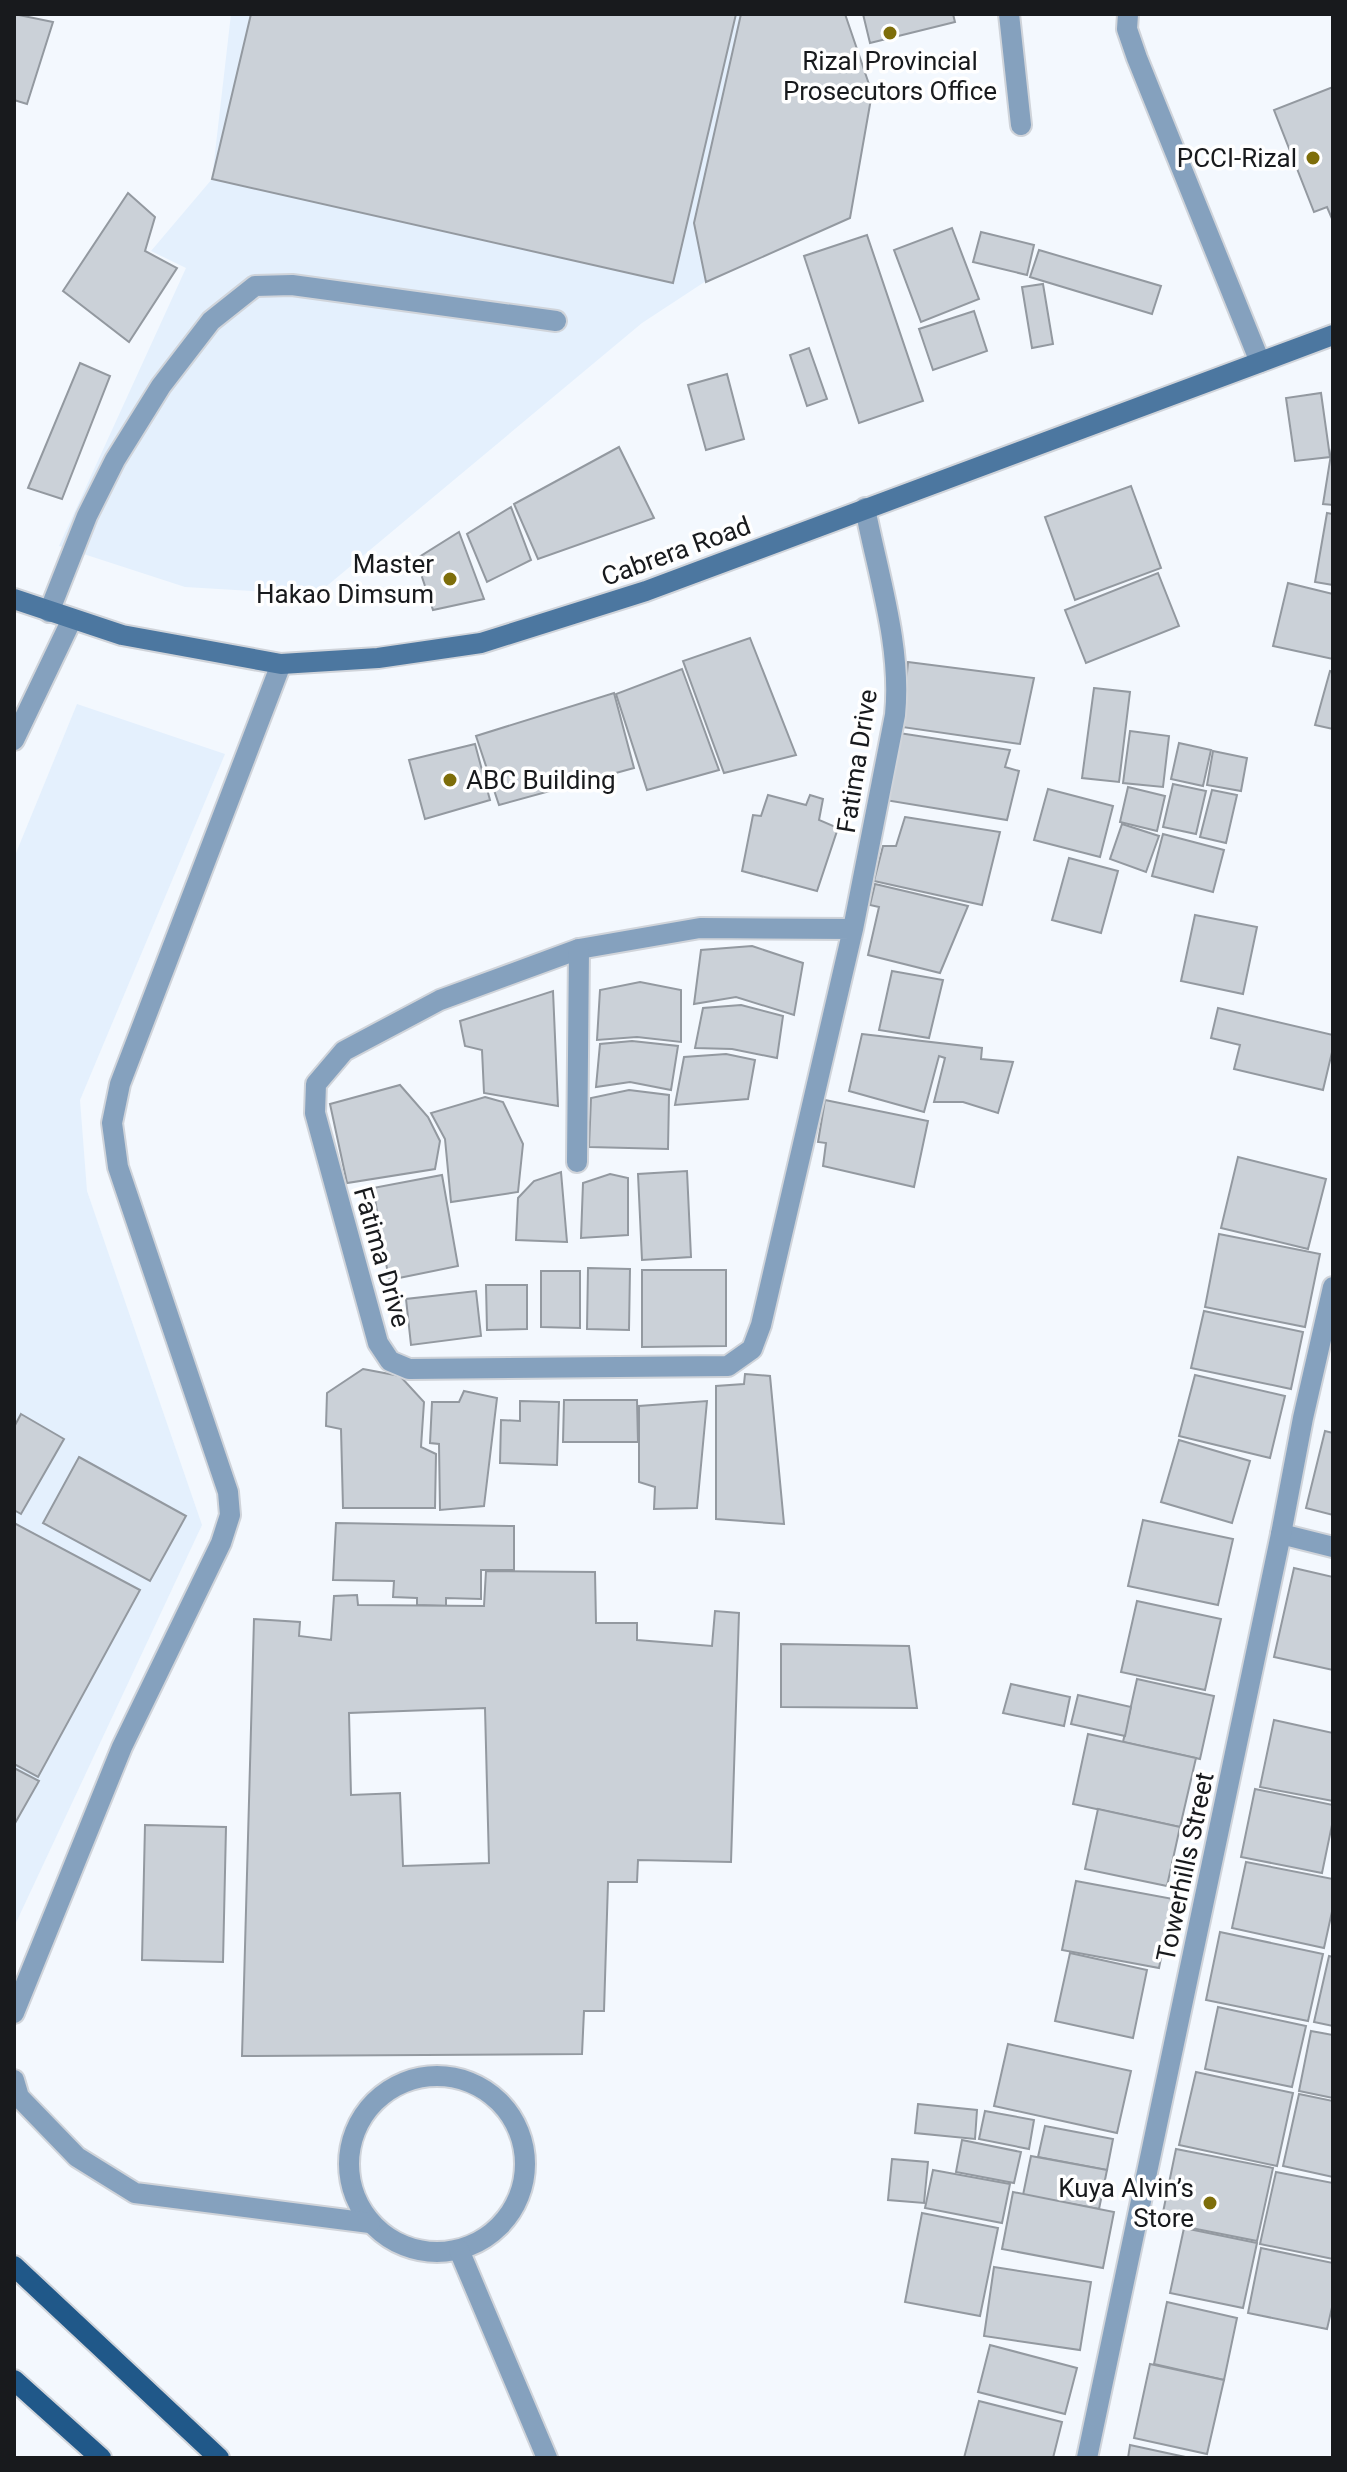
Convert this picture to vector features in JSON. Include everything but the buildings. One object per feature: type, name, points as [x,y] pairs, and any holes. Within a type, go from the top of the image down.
[{"type":"main road","name":"Cabrera Road","points":[[14,599],[122,635],[281,664],[378,658],[481,643],[646,591],[1333,335]]},
{"type":"main road","points":[[14,2266],[219,2458]]},
{"type":"main road","points":[[14,2380],[101,2458]]},
{"type":"street","points":[[1009,14],[1021,125]]},
{"type":"street","points":[[1128,14],[1127,29],[1137,58],[1260,362]]},
{"type":"street","points":[[49,612],[87,516],[115,460],[161,386],[211,321],[255,286],[292,285],[556,321]]},
{"type":"street","name":"Fatima Drive","points":[[853,929],[700,928],[579,949],[440,1000],[344,1051],[316,1084],[315,1113],[378,1343],[390,1361],[409,1369],[728,1366],[752,1349],[761,1325],[853,929],[897,696],[891,635],[865,508]]},
{"type":"street","points":[[14,740],[72,619]]},
{"type":"street","points":[[14,2013],[122,1747],[221,1543],[230,1515],[228,1492],[118,1167],[112,1123],[120,1084],[281,664]]},
{"type":"street","points":[[577,1162],[579,949]]},
{"type":"street","name":"Towerhills Street","points":[[1087,2458],[1303,1418],[1333,1287]]},
{"type":"street","points":[[1281,1534],[1333,1547]]},
{"type":"street","points":[[435,2075],[463,2078],[489,2091],[510,2111],[522,2137],[526,2165],[521,2193],[507,2218],[486,2238],[459,2250],[435,2253],[411,2249],[389,2239],[370,2223],[354,2198],[348,2171],[351,2142],[362,2116],[382,2094],[406,2081],[435,2075]]},
{"type":"street","points":[[14,2080],[19,2097],[77,2157],[135,2193],[370,2223]]},
{"type":"street","points":[[459,2250],[547,2458]]},
{"type":"shaded area","points":[[231,14],[845,14],[872,93],[850,218],[706,281],[642,323],[316,595],[185,587],[59,546],[186,268],[151,251],[212,179]]},
{"type":"shaded area","points":[[77,704],[225,754],[80,1100],[87,1191],[202,1525],[14,1927],[14,858]]},
{"type":"place","name":"Rizal Provincial Prosecutors Office","points":[[890,33]]},
{"type":"place","name":"PCCI-Rizal","points":[[1313,158]]},
{"type":"place","name":"Master Hakao Dimsum","points":[[450,579]]},
{"type":"place","name":"ABC Building","points":[[450,780]]},
{"type":"place","name":"Kuya Alvin’s Store","points":[[1210,2203]]}]
